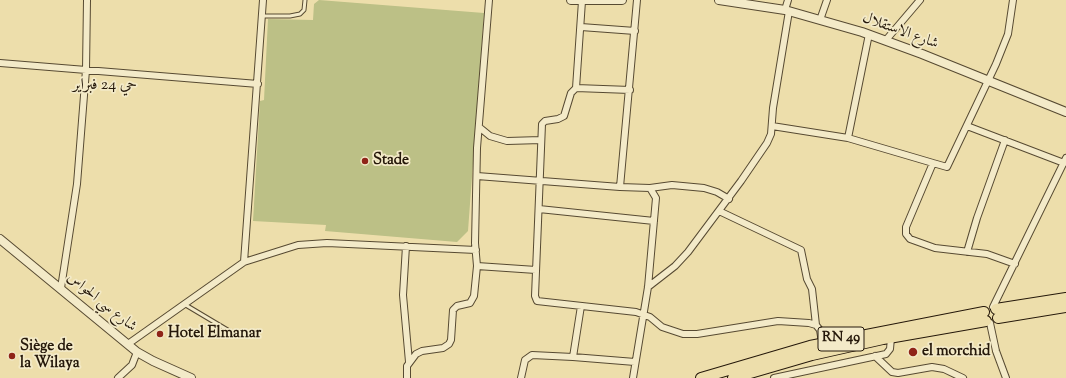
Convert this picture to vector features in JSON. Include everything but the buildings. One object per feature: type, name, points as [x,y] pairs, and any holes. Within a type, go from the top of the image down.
[{"type":"main road","name":"RN 49","points":[[733,378],[812,355],[1066,298]]},
{"type":"main road","name":"RN 49","points":[[701,378],[822,343],[991,315],[1066,307]]},
{"type":"street","points":[[61,288],[77,184],[86,70],[88,0]]},
{"type":"street","points":[[244,262],[263,0]]},
{"type":"street","points":[[409,362],[422,351],[437,349],[449,344],[451,340],[452,310],[457,306],[467,305],[473,300],[477,266],[477,176],[479,127],[489,0]]},
{"type":"street","points":[[571,0],[622,0]]},
{"type":"street","points":[[620,187],[637,0]]},
{"type":"street","name":"شارع الاستقلال","points":[[719,0],[787,10],[869,34],[1066,112]]},
{"type":"street","points":[[648,287],[683,258],[729,198],[767,144],[772,126],[773,108],[788,0]]},
{"type":"street","points":[[820,20],[827,0]]},
{"type":"street","points":[[886,40],[920,0]]},
{"type":"street","points":[[772,126],[848,138],[947,167],[968,126],[1008,34],[1013,0]]},
{"type":"street","points":[[582,1],[576,88],[571,93],[564,116],[558,119],[546,121],[542,124],[535,296],[537,301],[644,314],[662,327],[683,334],[697,334],[778,321],[800,321],[816,326],[820,330],[822,343]]},
{"type":"street","points":[[581,27],[635,31]]},
{"type":"street","points":[[848,138],[869,34]]},
{"type":"street","points":[[0,63],[258,84]]},
{"type":"street","points":[[576,88],[630,90]]},
{"type":"street","points":[[968,126],[1065,160],[991,315],[996,351],[1006,378]]},
{"type":"street","points":[[479,127],[490,136],[507,141],[541,140]]},
{"type":"street","points":[[967,252],[977,218],[1005,140]]},
{"type":"street","points":[[933,163],[906,227],[906,234],[910,239],[935,248],[988,254],[1015,264]]},
{"type":"street","points":[[477,176],[620,187],[650,188],[672,185],[704,188],[729,198]]},
{"type":"street","points":[[633,378],[648,287],[654,221],[656,198],[650,188]]},
{"type":"street","points":[[539,209],[654,221]]},
{"type":"street","points":[[719,211],[801,250],[804,269],[812,293],[816,326]]},
{"type":"street","name":"شارع سي الحواس","points":[[0,239],[137,352],[191,378]]},
{"type":"street","points":[[128,344],[244,262],[276,251],[313,244],[356,243],[476,250]]},
{"type":"street","points":[[406,246],[403,295],[409,362],[407,366],[407,378]]},
{"type":"street","points":[[477,266],[536,270]]},
{"type":"street","points":[[573,357],[581,306]]},
{"type":"street","points":[[774,378],[814,368],[875,356],[889,351],[891,338]]},
{"type":"street","points":[[118,378],[132,365],[137,352]]},
{"type":"street","points":[[521,378],[525,360],[532,355],[635,362]]},
{"type":"street","points":[[875,356],[892,375],[932,367],[944,369],[963,378]]},
{"type":"lane","points":[[261,16],[290,16],[300,14],[304,10],[305,0]]},
{"type":"lane","points":[[184,304],[236,335]]},
{"type":"green space","name":"Stade","points":[[319,0],[484,13],[468,231],[457,242],[325,231],[326,225],[253,221],[260,101],[264,100],[268,19],[313,20],[314,4]]},
{"type":"place","name":"Stade","points":[[365,161]]},
{"type":"place","name":"Hotel Elmanar","points":[[160,334]]},
{"type":"place","name":"el morchid","points":[[913,352]]},
{"type":"place","name":"Siège de la Wilaya","points":[[12,356]]},
{"type":"district","name":"حي 24 فبراير","points":[[105,86]]}]
